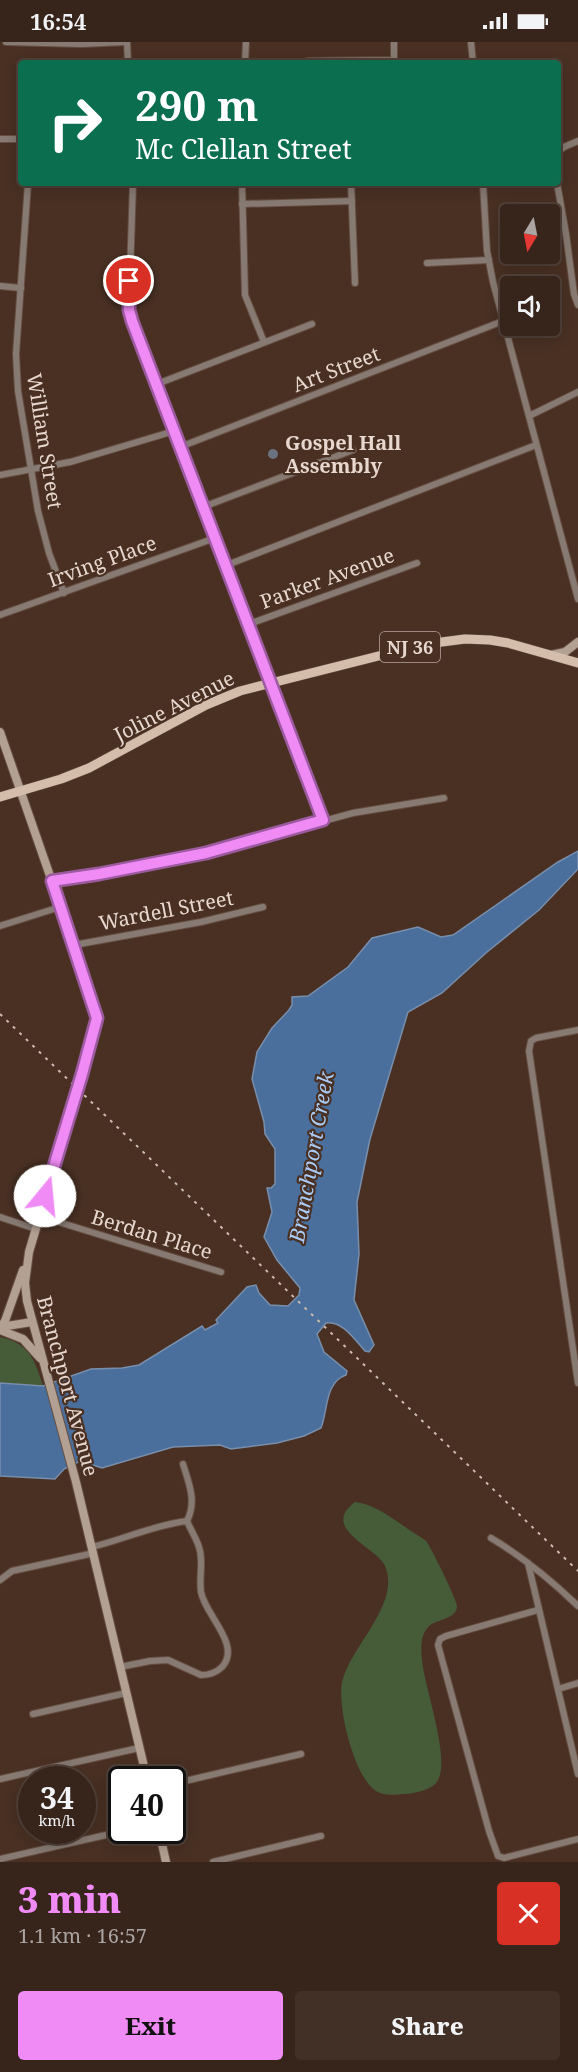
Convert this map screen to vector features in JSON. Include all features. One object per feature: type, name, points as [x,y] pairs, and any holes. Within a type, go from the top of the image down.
[{"type":"main road","name":"Joline Avenue","points":[[0,797],[88,768],[206,705],[240,691],[443,640],[489,640],[508,643],[578,663]]},
{"type":"street","points":[[6,42],[82,44],[126,42],[128,60]]},
{"type":"street","points":[[245,60],[246,42]]},
{"type":"street","points":[[394,42],[394,60]]},
{"type":"street","points":[[471,42],[473,60]]},
{"type":"street","points":[[0,139],[18,139]]},
{"type":"street","points":[[561,150],[578,141]]},
{"type":"street","name":"William Street","points":[[28,186],[16,367],[18,391],[38,512],[49,553],[64,593]]},
{"type":"street","points":[[133,186],[129,310],[323,820]]},
{"type":"street","points":[[242,186],[245,295],[264,342]]},
{"type":"street","points":[[351,186],[355,283]]},
{"type":"street","points":[[483,186],[489,260],[500,308]]},
{"type":"street","points":[[557,186],[574,294],[578,305]]},
{"type":"street","points":[[242,204],[352,201]]},
{"type":"street","points":[[427,263],[489,260]]},
{"type":"street","points":[[0,286],[21,288]]},
{"type":"street","name":"Art Street","points":[[180,447],[500,322]]},
{"type":"street","points":[[157,384],[312,324]]},
{"type":"street","points":[[507,336],[578,599]]},
{"type":"street","points":[[529,416],[578,392]]},
{"type":"street","points":[[0,475],[70,462],[174,431]]},
{"type":"street","points":[[226,565],[536,445]]},
{"type":"street","points":[[203,507],[353,450]]},
{"type":"street","name":"Irving Place","points":[[0,615],[215,537]]},
{"type":"street","name":"Parker Avenue","points":[[249,624],[417,563]]},
{"type":"street","points":[[551,655],[565,652],[578,642]]},
{"type":"street","name":"Branchport Avenue","points":[[0,732],[97,1018],[78,1090],[28,1252],[25,1289],[72,1464],[144,1766]]},
{"type":"street","points":[[52,881],[200,854],[323,820],[444,798]]},
{"type":"street","points":[[0,926],[60,907]]},
{"type":"street","name":"Wardell Street","points":[[74,945],[201,922],[263,907]]},
{"type":"street","points":[[578,1030],[536,1038],[531,1041],[529,1050],[578,1383]]},
{"type":"street","name":"Berdan Place","points":[[39,1216],[221,1272]]},
{"type":"street","points":[[0,1217],[36,1228]]},
{"type":"street","points":[[0,1328],[5,1321],[28,1252]]},
{"type":"street","points":[[0,1328],[32,1322]]},
{"type":"street","points":[[0,1328],[23,1339],[36,1352],[45,1367]]},
{"type":"street","points":[[120,1666],[168,1660],[201,1675],[207,1675],[222,1667],[228,1657],[225,1637],[210,1615],[201,1593],[200,1549],[187,1521],[193,1495],[183,1464]]},
{"type":"street","points":[[0,1580],[12,1571],[93,1550],[158,1526],[187,1521]]},
{"type":"street","points":[[491,1538],[554,1583],[578,1606]]},
{"type":"street","points":[[528,1563],[578,1774]]},
{"type":"street","points":[[538,1610],[446,1636],[440,1639],[438,1645],[489,1831],[498,1856],[504,1858],[578,1839]]},
{"type":"street","points":[[558,1689],[578,1683]]},
{"type":"street","points":[[33,1714],[126,1693]]},
{"type":"street","points":[[0,1779],[139,1748]]},
{"type":"street","points":[[186,1781],[301,1754]]},
{"type":"street","points":[[0,1859],[108,1835]]},
{"type":"street","points":[[213,1862],[321,1836]]},
{"type":"street","points":[[162,1844],[166,1862]]},
{"type":"green space","points":[[0,1337],[24,1348],[34,1361],[43,1386],[0,1383]]},
{"type":"green space","points":[[355,1502],[378,1509],[426,1541],[457,1606],[454,1614],[429,1626],[423,1638],[421,1651],[424,1672],[440,1743],[441,1760],[436,1783],[414,1793],[383,1794],[368,1783],[354,1757],[345,1723],[341,1693],[344,1675],[380,1612],[386,1598],[388,1582],[385,1566],[380,1559],[354,1537],[343,1521],[346,1512]]},
{"type":"water","name":"Branchport Creek","points":[[578,851],[578,869],[539,910],[487,952],[442,993],[408,1012],[370,1139],[357,1202],[359,1254],[354,1300],[374,1345],[369,1352],[365,1351],[348,1332],[332,1323],[326,1323],[317,1334],[324,1352],[347,1371],[346,1375],[334,1384],[331,1390],[321,1428],[304,1436],[277,1443],[231,1449],[220,1445],[173,1447],[102,1468],[80,1461],[64,1469],[55,1479],[0,1476],[0,1383],[43,1386],[91,1369],[139,1365],[202,1326],[205,1330],[218,1323],[216,1320],[247,1287],[256,1285],[259,1293],[270,1305],[288,1306],[299,1295],[300,1288],[277,1260],[264,1237],[272,1212],[267,1188],[275,1184],[275,1149],[265,1134],[252,1079],[257,1052],[272,1028],[289,1010],[292,997],[308,996],[348,967],[372,938],[418,927],[441,937],[453,935],[558,862]]},
{"type":"railway","points":[[0,1014],[578,1571]]},
{"type":"place","name":"Gospel Hall Assembly","points":[[273,454]]},
{"type":"route","points":[[45,1196],[97,1018],[97,1011],[52,881],[206,853],[323,820],[132,321],[129,310],[129,281]]}]
